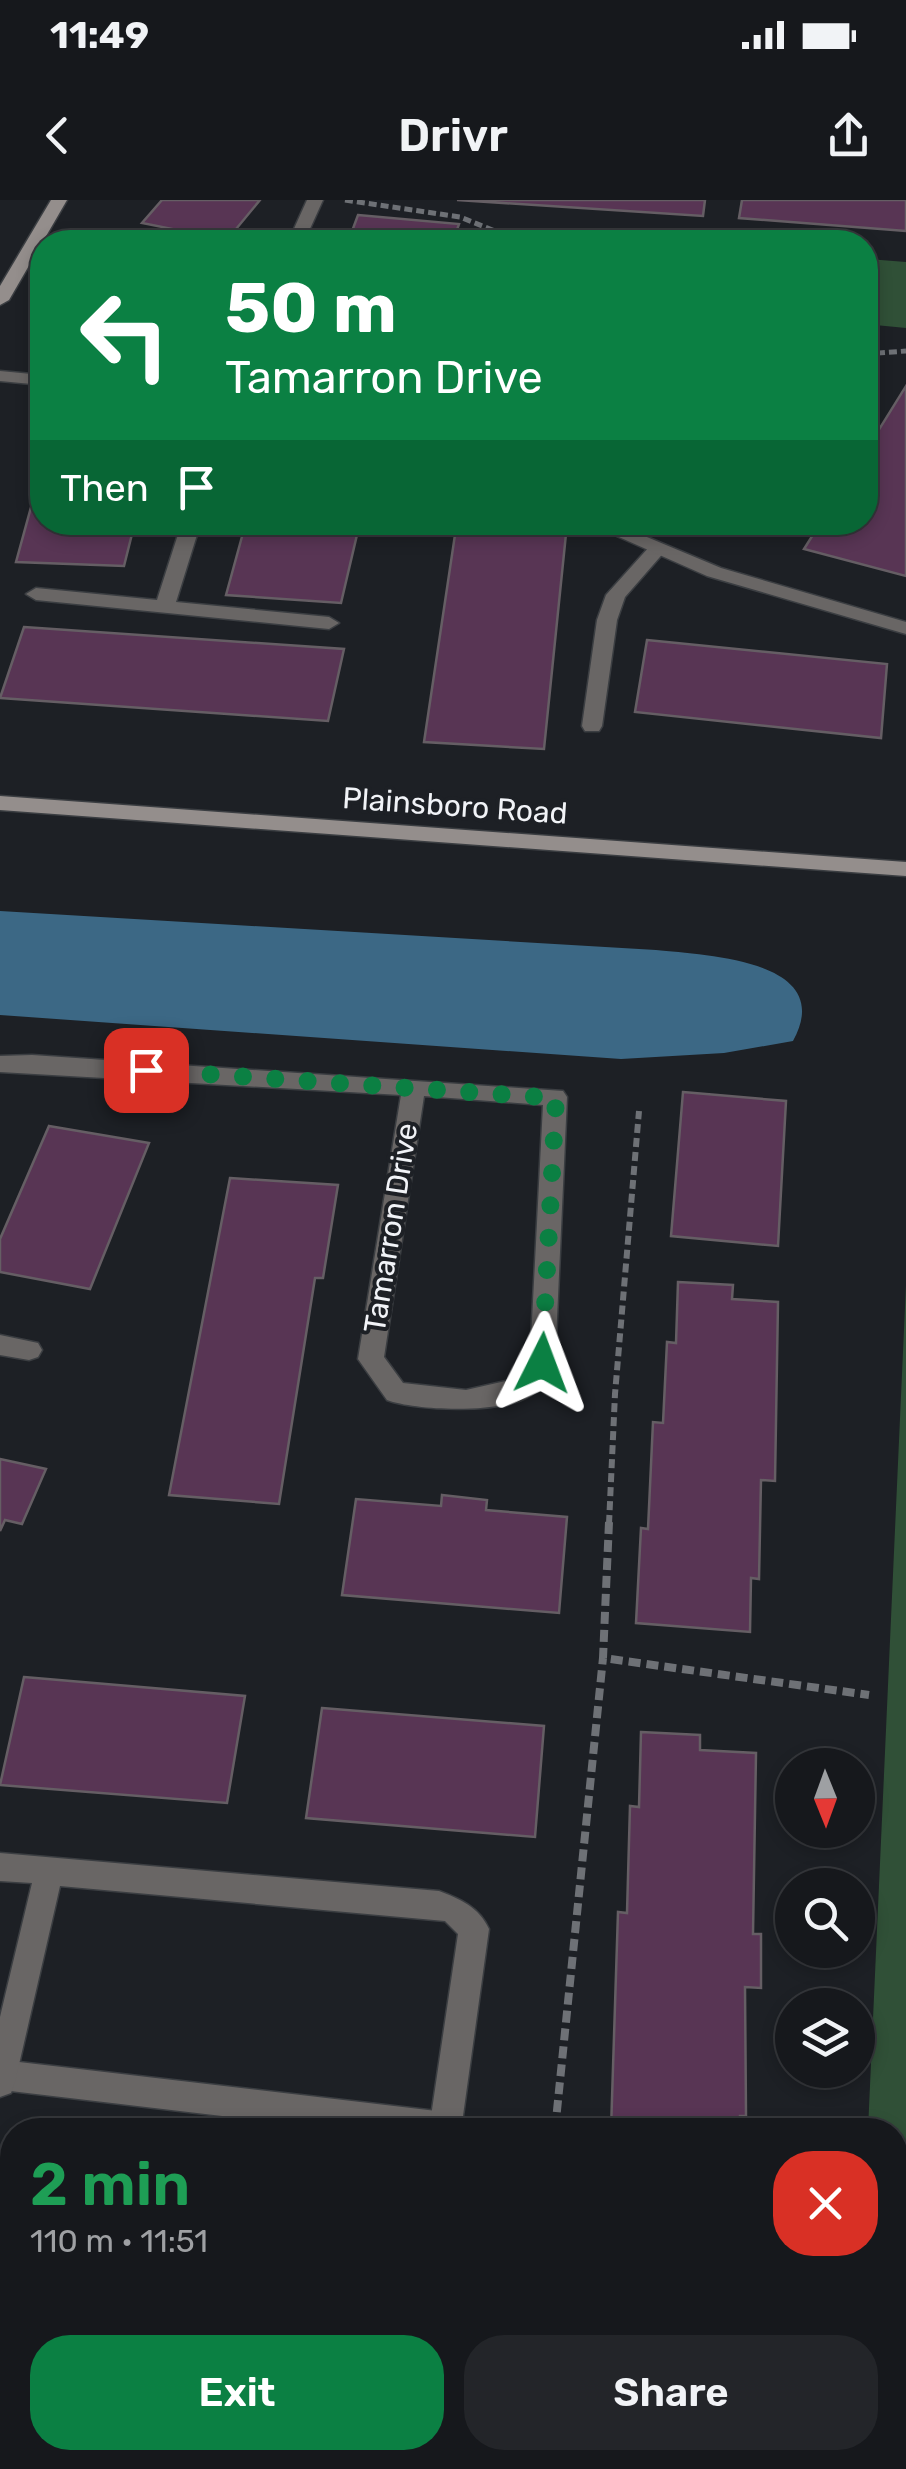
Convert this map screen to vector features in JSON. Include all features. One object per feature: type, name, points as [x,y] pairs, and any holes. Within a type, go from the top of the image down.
[{"type":"street","points":[[41,230],[59,200]]},
{"type":"street","points":[[301,230],[315,200]]},
{"type":"street","points":[[0,300],[30,249]]},
{"type":"street","points":[[0,376],[30,379]]},
{"type":"street","points":[[166,606],[188,535]]},
{"type":"street","points":[[623,535],[780,594],[906,628]]},
{"type":"street","points":[[592,726],[607,620],[616,595],[657,550]]},
{"type":"street","points":[[36,594],[329,623]]},
{"type":"street","name":"Plainsboro Road","points":[[0,803],[906,869]]},
{"type":"street","name":"Tamarron Drive","points":[[0,1064],[32,1062],[414,1086],[556,1098],[542,1363],[522,1388],[466,1400],[396,1394],[370,1360],[414,1086]]},
{"type":"street","points":[[0,1345],[29,1350]]},
{"type":"street","points":[[0,1868],[439,1905],[455,1911],[474,1930],[447,2118]]},
{"type":"street","points":[[49,1872],[1,2079],[347,2118]]},
{"type":"path","points":[[344,200],[463,219],[498,230]]},
{"type":"path","points":[[878,353],[906,351]]},
{"type":"path","points":[[556,2118],[604,1658],[615,1394],[639,1111]]},
{"type":"path","points":[[604,1658],[868,1694]]},
{"type":"green space","points":[[878,260],[906,262],[906,328],[878,325]]},
{"type":"green space","points":[[906,1285],[906,2118],[869,2118],[870,2088],[875,2088],[874,1988]]},
{"type":"water","points":[[0,911],[704,955],[732,959],[782,977],[797,993],[802,1014],[793,1041],[724,1053],[621,1059],[0,1015]]},
{"type":"building","points":[[162,200],[260,200],[235,230],[177,230],[142,223]]},
{"type":"building","points":[[457,200],[705,200],[703,216]]},
{"type":"building","points":[[742,200],[906,200],[906,231],[739,218]]},
{"type":"building","points":[[358,215],[459,224],[457,230],[352,230]]},
{"type":"building","points":[[906,386],[906,576],[804,549],[813,535],[878,535],[878,431]]},
{"type":"building","points":[[30,511],[30,535],[132,535],[124,566],[16,562]]},
{"type":"building","points":[[242,535],[357,535],[341,603],[226,595]]},
{"type":"building","points":[[455,535],[566,535],[544,749],[424,742]]},
{"type":"building","points":[[24,627],[344,649],[328,721],[0,698]]},
{"type":"building","points":[[647,640],[887,664],[881,738],[635,712]]},
{"type":"building","points":[[683,1092],[786,1101],[778,1246],[671,1236]]},
{"type":"building","points":[[49,1126],[149,1143],[90,1289],[0,1272],[0,1239]]},
{"type":"building","points":[[230,1178],[338,1185],[323,1278],[315,1278],[279,1504],[169,1495]]},
{"type":"building","points":[[678,1282],[733,1285],[732,1299],[778,1302],[775,1481],[761,1480],[759,1579],[751,1578],[750,1632],[636,1623],[641,1528],[648,1529],[653,1422],[663,1423],[667,1342],[676,1343]]},
{"type":"building","points":[[0,1459],[46,1469],[22,1524],[5,1520],[0,1531]]},
{"type":"building","points":[[442,1495],[487,1500],[486,1510],[567,1517],[559,1613],[342,1595],[356,1499],[441,1506]]},
{"type":"building","points":[[24,1677],[245,1696],[227,1803],[0,1785]]},
{"type":"building","points":[[322,1708],[544,1726],[535,1837],[306,1818]]},
{"type":"building","points":[[641,1732],[700,1735],[700,1750],[756,1753],[753,1934],[761,1934],[761,1988],[745,1987],[746,2116],[611,2118],[618,1912],[627,1913],[630,1806],[639,1807]]},
{"type":"route","points":[[146,1070],[556,1098],[542,1363]]}]
